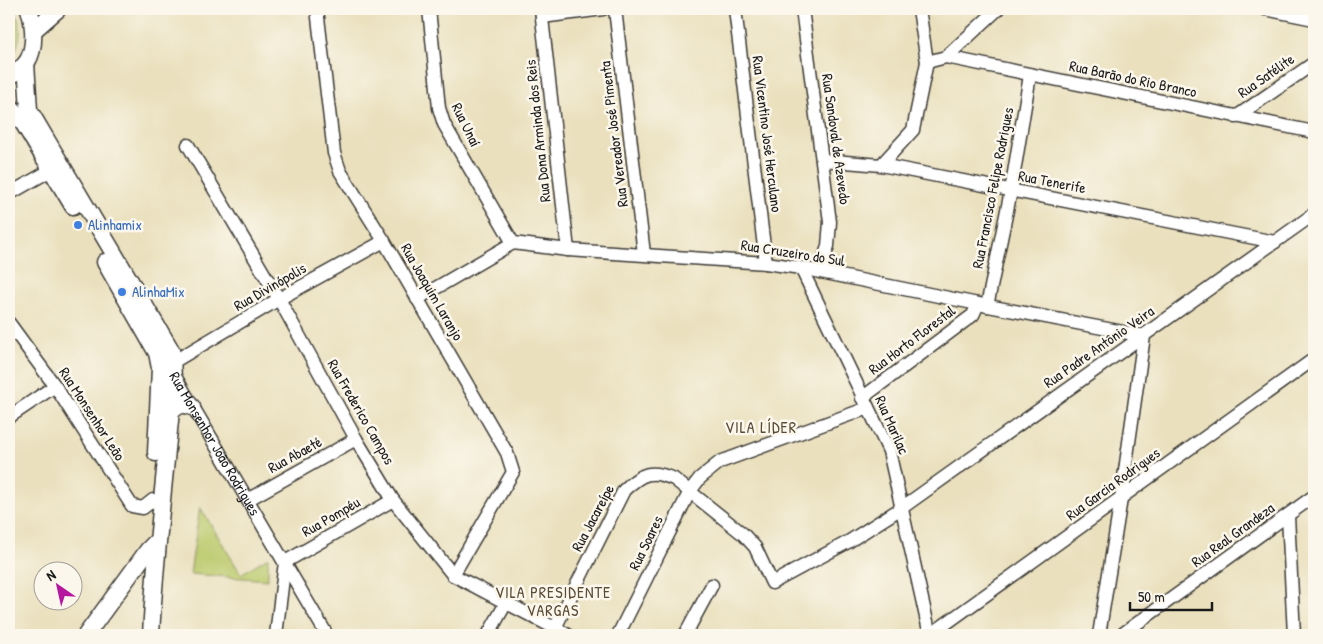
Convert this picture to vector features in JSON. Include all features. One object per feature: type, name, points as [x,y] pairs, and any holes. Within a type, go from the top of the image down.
[{"type":"street","points":[[29,9],[34,30],[58,9]]},
{"type":"street","name":"Rua Joaquim Laranjo","points":[[317,9],[334,153],[340,172],[384,241],[507,453],[513,472],[453,575]]},
{"type":"street","name":"Rua Unaí","points":[[429,9],[439,108],[444,124],[513,243]]},
{"type":"street","points":[[541,13],[603,9]]},
{"type":"street","name":"Rua Vereador José Pimenta","points":[[615,9],[644,254]]},
{"type":"street","name":"Rua Vicentino José Herculano","points":[[735,9],[766,263]]},
{"type":"street","name":"Rua Sandoval de Azevedo","points":[[802,9],[830,222],[828,246],[820,272]]},
{"type":"street","points":[[881,165],[913,130],[927,62],[919,9]]},
{"type":"street","points":[[927,62],[946,57],[998,9]]},
{"type":"street","points":[[1265,9],[1314,19]]},
{"type":"street","name":"Rua Dona Arminda dos Reis","points":[[541,13],[568,250]]},
{"type":"street","name":"Rua Monsenhor João Rodrigues","points":[[34,30],[31,50],[26,64],[29,110],[171,350],[168,367]]},
{"type":"street","name":"Rua Barão do Rio Branco","points":[[946,57],[1314,132]]},
{"type":"street","name":"Rua Satélite","points":[[1236,117],[1314,63]]},
{"type":"street","points":[[9,77],[26,64]]},
{"type":"street","name":"Rua Francisco Felipe Rodrigues","points":[[983,305],[1011,191],[1030,75]]},
{"type":"street","name":"Rua Monsenhor João Rodrigues","points":[[9,105],[19,116],[84,224],[157,353],[168,367],[249,499],[328,635]]},
{"type":"street","name":"Rua Frederico Campos","points":[[188,145],[279,299],[356,438],[393,500],[453,575],[568,635]]},
{"type":"street","name":"Rua Tenerife","points":[[822,160],[881,165],[1274,242]]},
{"type":"street","points":[[9,194],[51,170]]},
{"type":"street","name":"Rua Padre Antônio Veira","points":[[690,491],[743,534],[755,547],[772,583],[848,542],[903,507],[1314,214]]},
{"type":"street","name":"Rua Divinópolis","points":[[168,367],[279,299],[384,241]]},
{"type":"street","points":[[417,299],[513,243]]},
{"type":"street","name":"Rua Cruzeiro do Sul","points":[[513,243],[568,250],[766,263],[801,268],[1144,336]]},
{"type":"street","name":"Rua Marilac","points":[[801,268],[889,451],[930,635]]},
{"type":"street","name":"Rua Horto Florestal","points":[[690,491],[700,478],[720,462],[865,403],[983,305]]},
{"type":"street","name":"Rua Monsenhor Leão","points":[[9,322],[55,386],[132,506],[143,508],[153,500]]},
{"type":"street","points":[[1099,635],[1121,499],[1144,336]]},
{"type":"street","name":"Rua Garcia Rodrigues","points":[[930,635],[1314,359]]},
{"type":"street","points":[[86,635],[153,545],[170,413],[168,367]]},
{"type":"street","points":[[150,635],[154,575],[153,500],[168,367]]},
{"type":"street","points":[[9,417],[55,386]]},
{"type":"street","points":[[170,413],[176,406],[183,404],[192,407]]},
{"type":"street","name":"Rua Abaeté","points":[[249,499],[356,438]]},
{"type":"street","name":"Rua Jacareípe","points":[[555,628],[624,490],[633,482],[649,473],[674,479],[690,491]]},
{"type":"street","name":"Rua Soares","points":[[618,635],[690,491]]},
{"type":"street","name":"Rua Real Grandeza","points":[[1121,635],[1314,496]]},
{"type":"street","name":"Rua Pompéu","points":[[285,562],[393,500]]},
{"type":"street","points":[[1288,516],[1294,635]]},
{"type":"street","points":[[276,635],[285,562]]},
{"type":"street","points":[[685,635],[712,585]]},
{"type":"street","points":[[488,635],[506,603]]},
{"type":"green space","points":[[9,9],[18,20],[20,34],[16,49],[9,62]]},
{"type":"green space","points":[[200,507],[241,574],[268,557],[268,580],[190,574]]},
{"type":"place","name":"Alinhamix","points":[[78,225]]},
{"type":"place","name":"AlinhaMix","points":[[122,292]]},
{"type":"district","name":"VILA LÍDER","points":[[761,427]]},
{"type":"district","name":"VILA PRESIDENTE VARGAS","points":[[553,601]]}]
